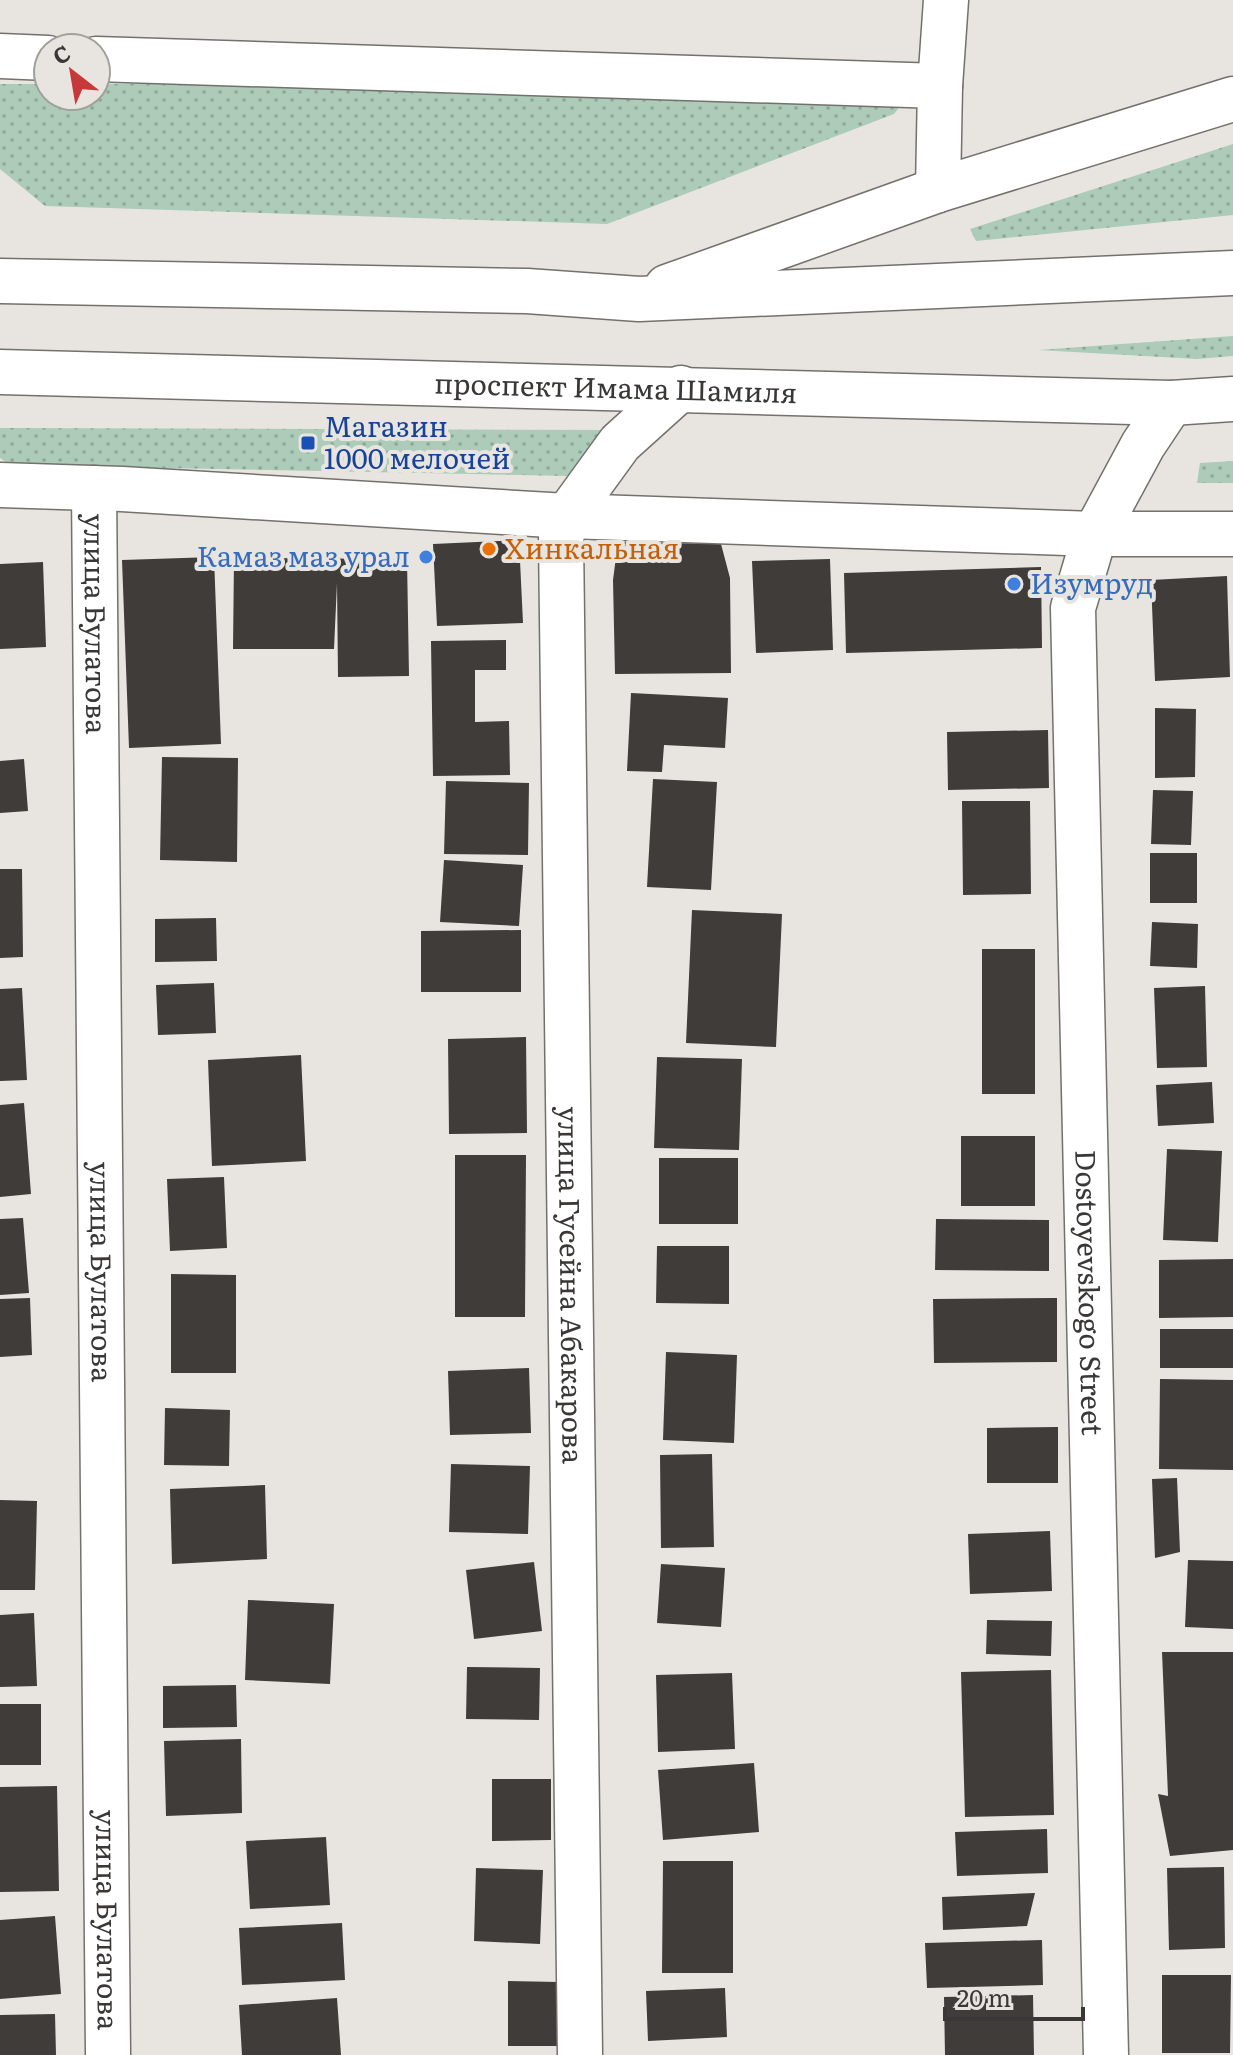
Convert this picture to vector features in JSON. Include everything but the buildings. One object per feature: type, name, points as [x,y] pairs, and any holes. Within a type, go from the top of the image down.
[{"type":"main road","points":[[938,190],[946,0]]},
{"type":"main road","points":[[0,56],[32,57]]},
{"type":"main road","points":[[112,60],[940,86]]},
{"type":"main road","points":[[639,299],[741,258],[938,190],[1233,99]]},
{"type":"main road","points":[[876,290],[855,273],[853,231],[883,209]]},
{"type":"main road","points":[[0,255],[20,281],[331,290],[527,291],[639,299],[1233,273]]},
{"type":"main road","name":"проспект Имама Шамиля","points":[[0,372],[230,381],[681,388],[1171,403],[1233,399]]},
{"type":"main road","points":[[567,516],[620,443],[681,388]]},
{"type":"main road","name":"Dostoyevskogo Street","points":[[1106,2055],[1073,608],[1095,534],[1143,445],[1171,403]]},
{"type":"main road","points":[[6,482],[567,516],[1095,534],[1233,534]]},
{"type":"main road","name":"улица Булатова","points":[[94,488],[108,2055]]},
{"type":"main road","name":"улица Гусейна Абакарова","points":[[567,516],[561,538],[580,2055]]},
{"type":"green space","points":[[902,78],[911,93],[894,114],[607,224],[45,206],[0,169],[0,84],[32,84],[32,112],[112,112],[112,84]]},
{"type":"green space","points":[[1233,144],[1233,215],[976,241],[970,229]]},
{"type":"green space","points":[[1233,336],[1233,356],[1197,359],[1038,350]]},
{"type":"green space","points":[[0,428],[619,430],[568,476],[10,465],[0,458]]},
{"type":"green space","points":[[1233,461],[1233,483],[1197,483],[1200,463]]},
{"type":"place","name":"Магазин 1000 мелочей","points":[[308,443]]},
{"type":"place","name":"Хинкальная","points":[[489,549]]},
{"type":"place","name":"Камаз маз урал","points":[[426,557]]},
{"type":"place","name":"Изумруд","points":[[1014,584]]}]
